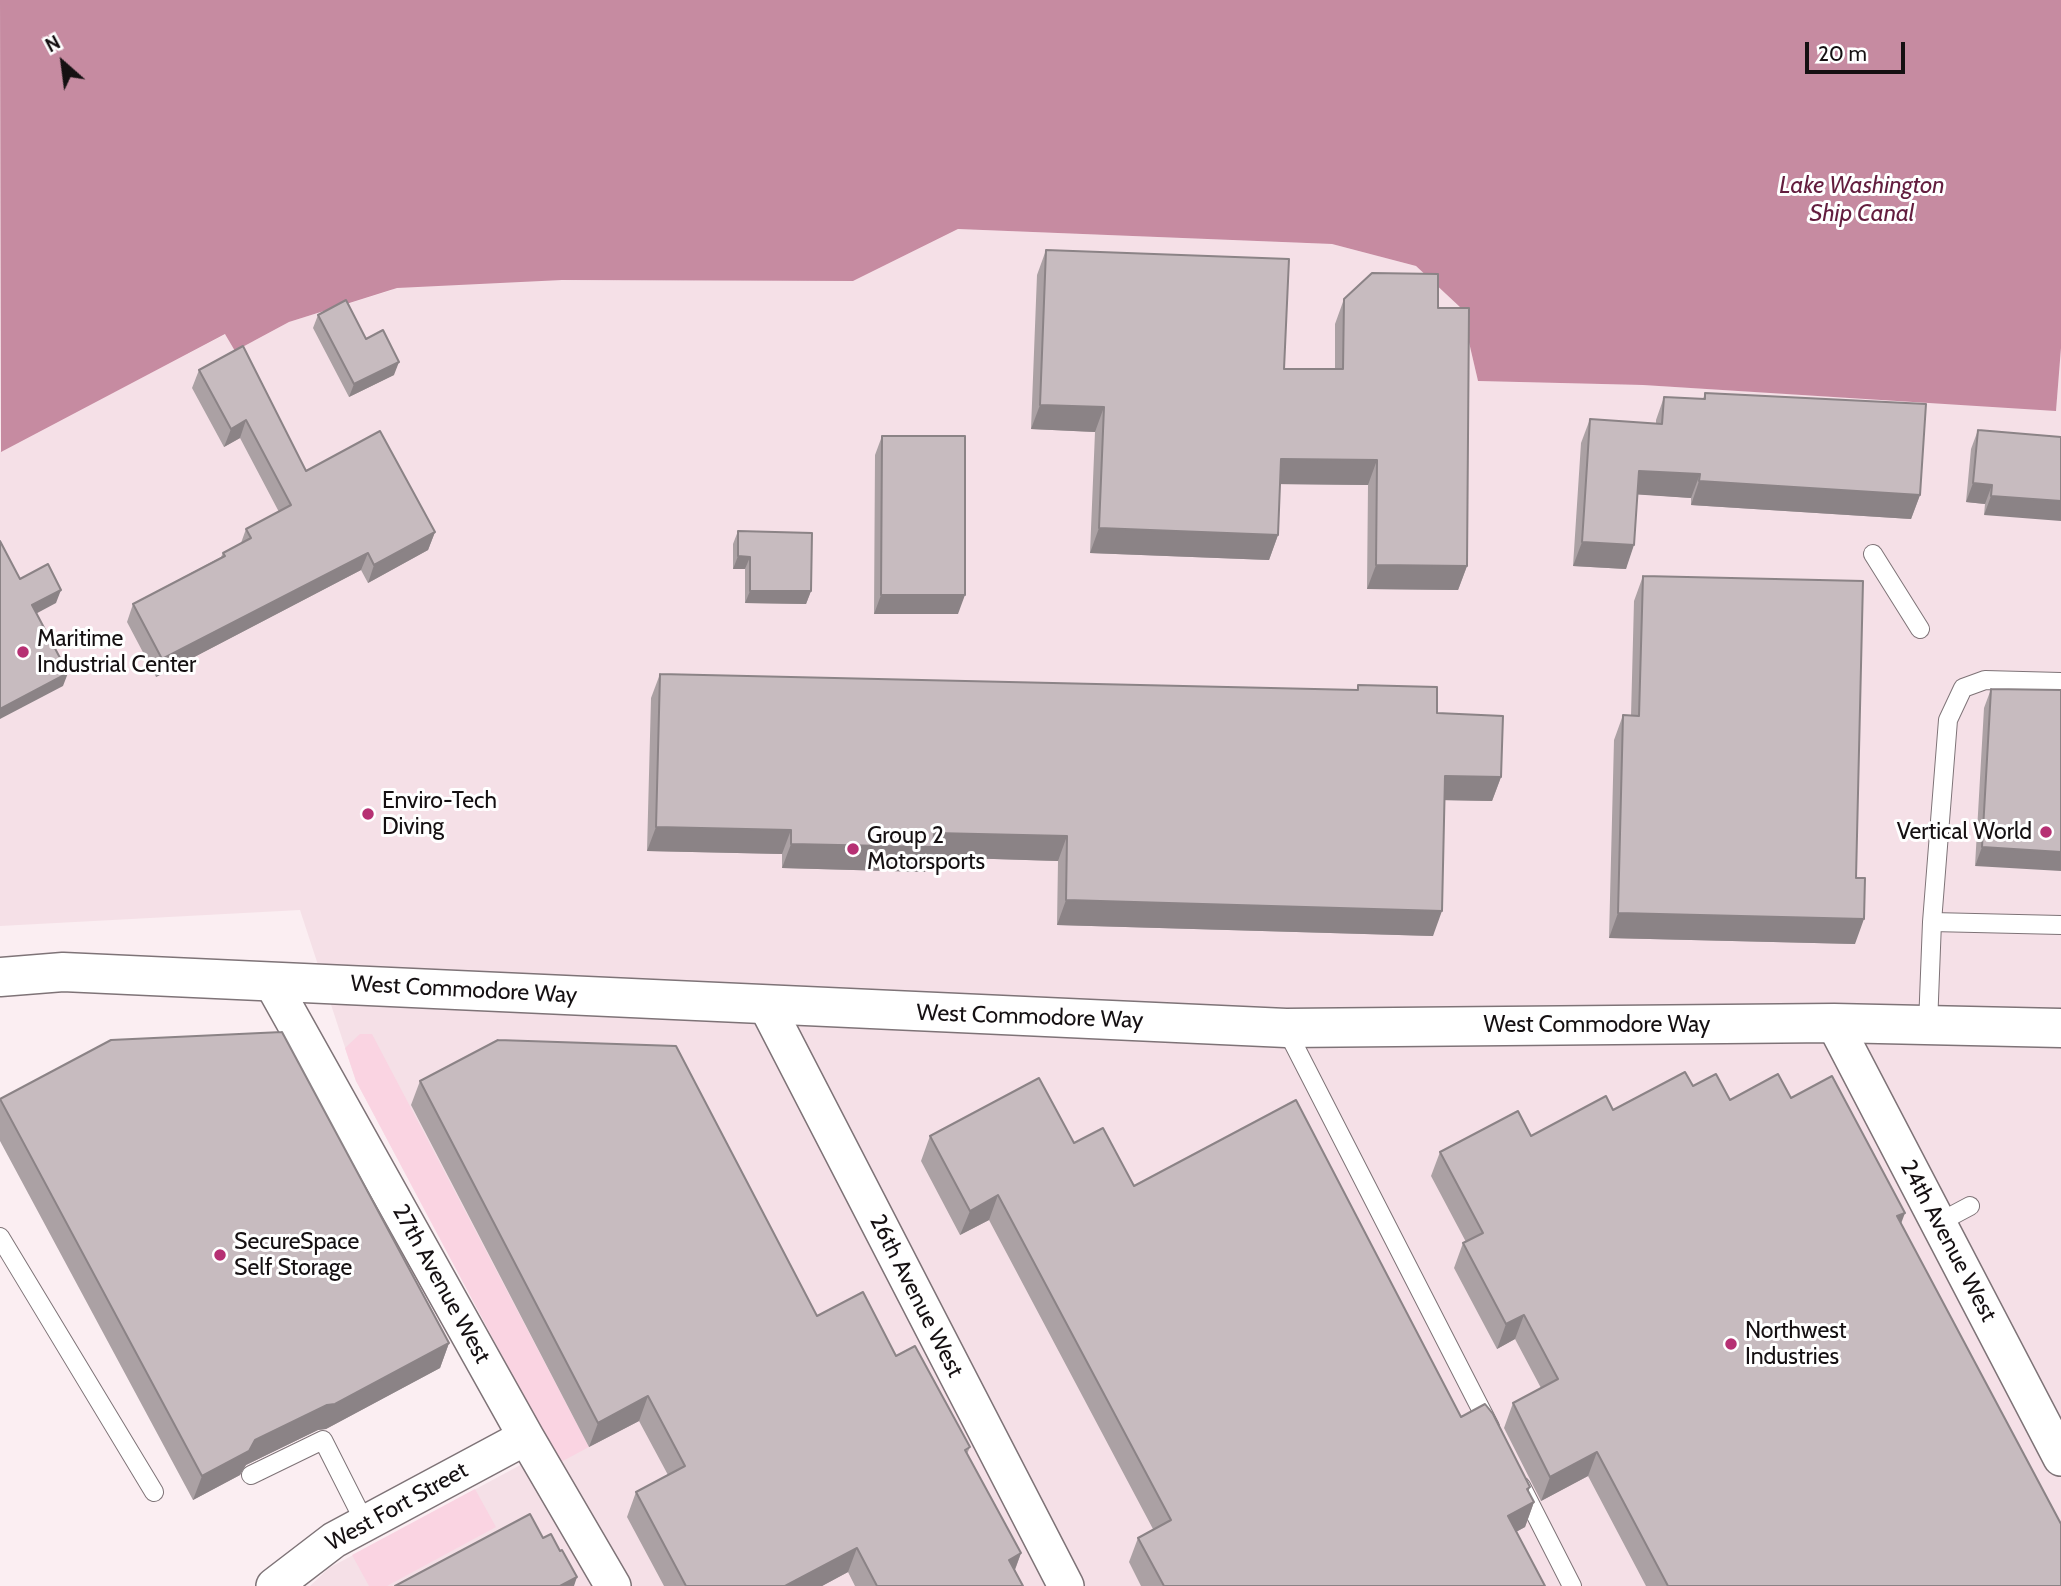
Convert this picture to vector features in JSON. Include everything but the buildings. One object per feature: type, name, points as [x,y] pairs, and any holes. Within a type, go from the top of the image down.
[{"type":"street","name":"West Commodore Way","points":[[0,977],[63,972],[1286,1028],[1834,1023],[2061,1028]]},
{"type":"street","name":"27th Avenue West","points":[[271,981],[526,1437],[614,1586]]},
{"type":"street","name":"26th Avenue West","points":[[766,1005],[1066,1586]]},
{"type":"street","name":"24th Avenue West","points":[[1834,1023],[2061,1458]]},
{"type":"street","name":"West Fort Street","points":[[274,1586],[334,1540],[526,1437]]},
{"type":"lane","points":[[1873,554],[1920,629]]},
{"type":"lane","points":[[1928,1025],[1932,922],[1948,720],[1963,688],[1986,680],[2061,682]]},
{"type":"lane","points":[[1932,922],[2061,925]]},
{"type":"lane","points":[[1286,1028],[1497,1440]]},
{"type":"lane","points":[[1938,1223],[1970,1206]]},
{"type":"lane","points":[[0,1237],[153,1492]]},
{"type":"lane","points":[[251,1475],[323,1440],[366,1525]]},
{"type":"lane","points":[[1509,1464],[1572,1586]]},
{"type":"shaded area","points":[[958,229],[1332,244],[1416,266],[1461,308],[1478,381],[1643,385],[2056,410],[2061,348],[2061,1586],[310,1586],[329,1568],[552,1448],[356,1081],[300,910],[0,926],[0,451],[226,334],[254,341],[289,322],[392,290],[420,247],[561,280],[853,281]]},
{"type":"shaded area","points":[[360,1034],[372,1034],[589,1447],[559,1463],[356,1081],[345,1048]]},
{"type":"shaded area","points":[[475,1489],[496,1527],[387,1586],[369,1586],[352,1555]]},
{"type":"water","name":"Lake Washington Ship Canal","points":[[0,0],[2061,0],[2061,348],[2056,411],[1643,385],[1478,381],[1461,308],[1416,266],[1332,244],[958,229],[853,281],[562,280],[397,288],[289,322],[235,351],[225,334],[1,452]]},
{"type":"place","name":"Maritime Industrial Center","points":[[23,652]]},
{"type":"place","name":"Enviro-Tech Diving","points":[[368,814]]},
{"type":"place","name":"Vertical World","points":[[2046,832]]},
{"type":"place","name":"Group 2 Motorsports","points":[[853,849]]},
{"type":"place","name":"SecureSpace Self Storage","points":[[220,1255]]},
{"type":"place","name":"Northwest Industries","points":[[1731,1344]]}]
